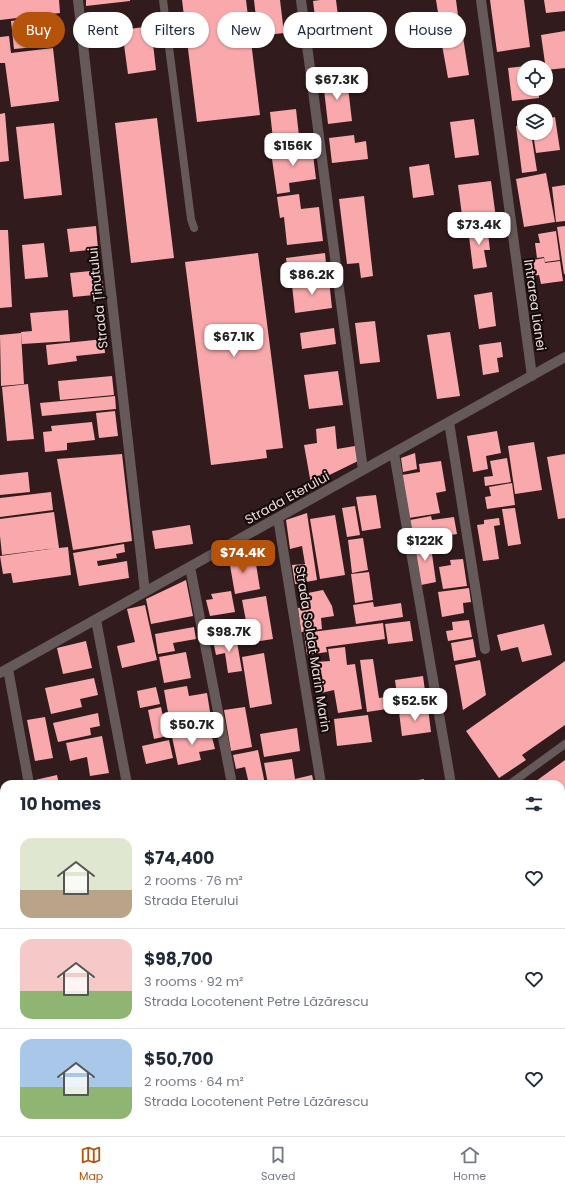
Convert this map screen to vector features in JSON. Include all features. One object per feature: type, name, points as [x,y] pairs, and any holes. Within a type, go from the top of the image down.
[{"type":"street","name":"Strada Ținutului","points":[[78,0],[145,592]]},
{"type":"street","points":[[301,0],[364,470]]},
{"type":"street","name":"Intrarea Lianei","points":[[481,0],[532,376]]},
{"type":"street","name":"Strada Eterului","points":[[4,671],[565,357]]},
{"type":"street","points":[[449,422],[485,649]]},
{"type":"street","points":[[394,453],[450,780]]},
{"type":"street","name":"Strada Soldat Marin Marin","points":[[278,518],[320,780]]},
{"type":"street","points":[[190,567],[231,780]]},
{"type":"street","points":[[96,620],[126,780]]},
{"type":"street","points":[[4,671],[29,780]]},
{"type":"lane","points":[[163,0],[190,219],[194,228]]},
{"type":"lane","points":[[516,780],[565,744]]},
{"type":"building","points":[[0,0],[59,0],[60,12],[12,12],[12,19],[0,20]]},
{"type":"building","points":[[86,0],[130,0],[130,1],[86,6]]},
{"type":"building","points":[[182,0],[246,0],[247,12],[217,12],[217,48],[252,48],[260,115],[197,122],[188,48],[209,48],[209,12],[183,12]]},
{"type":"building","points":[[254,0],[280,0],[283,33],[275,34],[275,12],[255,12]]},
{"type":"building","points":[[336,0],[338,12],[314,12],[313,1]]},
{"type":"building","points":[[436,0],[456,0],[458,12],[438,12]]},
{"type":"building","points":[[490,0],[524,0],[530,47],[497,52]]},
{"type":"building","points":[[544,0],[565,0],[565,11],[546,13]]},
{"type":"building","points":[[141,27],[141,48],[154,48],[156,70],[128,74],[124,48],[133,48],[133,28]]},
{"type":"building","points":[[565,31],[565,68],[553,69],[553,60],[545,60],[541,35]]},
{"type":"building","points":[[9,36],[11,53],[53,48],[59,101],[11,107],[5,63],[0,63],[0,37]]},
{"type":"building","points":[[443,48],[465,48],[469,75],[448,78]]},
{"type":"building","points":[[517,67],[517,96],[539,96],[539,98],[512,101],[508,68]]},
{"type":"building","points":[[347,79],[352,121],[328,124],[323,81]]},
{"type":"building","points":[[296,109],[300,145],[274,148],[270,112]]},
{"type":"building","points":[[5,113],[9,161],[0,162],[0,114]]},
{"type":"building","points":[[553,117],[555,117],[560,150],[536,153],[534,140],[553,140]]},
{"type":"building","points":[[157,118],[174,258],[131,263],[115,123]]},
{"type":"building","points":[[474,119],[479,155],[455,158],[450,122]]},
{"type":"building","points":[[54,123],[62,195],[24,199],[16,127]]},
{"type":"building","points":[[354,135],[355,143],[366,141],[368,159],[332,163],[329,138]]},
{"type":"building","points":[[518,140],[532,140],[537,171],[522,173]]},
{"type":"building","points":[[312,146],[316,179],[289,183],[290,192],[277,194],[271,152]]},
{"type":"building","points":[[429,164],[434,195],[413,198],[409,167]]},
{"type":"building","points":[[546,173],[555,222],[524,227],[516,179]]},
{"type":"building","points":[[491,181],[496,218],[463,223],[458,185]]},
{"type":"building","points":[[565,185],[565,221],[556,222],[552,187]]},
{"type":"building","points":[[299,194],[301,209],[319,207],[323,241],[287,245],[284,217],[280,218],[277,197]]},
{"type":"building","points":[[364,196],[373,276],[361,278],[359,263],[347,264],[339,199]]},
{"type":"building","points":[[487,225],[490,250],[484,250],[487,267],[473,269],[468,228]]},
{"type":"building","points":[[96,226],[98,249],[70,252],[67,229]]},
{"type":"building","points":[[565,226],[565,274],[564,274],[557,227]]},
{"type":"building","points":[[0,230],[8,230],[12,307],[0,308]]},
{"type":"building","points":[[556,231],[560,260],[545,262],[544,257],[537,258],[535,243],[540,243],[538,234]]},
{"type":"building","points":[[44,243],[48,277],[25,279],[22,245]]},
{"type":"building","points":[[258,253],[283,448],[266,450],[267,458],[211,465],[185,262]]},
{"type":"building","points":[[325,253],[327,274],[289,279],[286,258]]},
{"type":"building","points":[[544,258],[545,263],[560,261],[563,281],[541,284],[539,275],[530,276],[528,261]]},
{"type":"building","points":[[101,270],[104,294],[73,297],[70,273]]},
{"type":"building","points":[[329,280],[332,308],[295,313],[292,285]]},
{"type":"building","points":[[492,292],[496,326],[479,329],[474,295]]},
{"type":"building","points":[[68,310],[70,341],[22,344],[21,332],[32,331],[30,313]]},
{"type":"building","points":[[375,321],[380,362],[360,364],[355,323]]},
{"type":"building","points":[[334,328],[336,344],[302,349],[300,333]]},
{"type":"building","points":[[450,332],[460,396],[437,399],[427,335]]},
{"type":"building","points":[[21,333],[24,384],[1,386],[0,335]]},
{"type":"building","points":[[104,339],[105,353],[76,356],[77,361],[48,365],[46,345]]},
{"type":"building","points":[[501,342],[503,357],[497,358],[499,372],[483,375],[479,345]]},
{"type":"building","points":[[338,371],[343,405],[309,409],[304,375]]},
{"type":"building","points":[[112,376],[114,395],[60,400],[58,381]]},
{"type":"building","points":[[28,384],[34,439],[7,441],[2,387]]},
{"type":"building","points":[[115,396],[116,409],[42,416],[40,403]]},
{"type":"building","points":[[115,411],[118,436],[99,438],[96,413]]},
{"type":"building","points":[[92,422],[95,440],[67,443],[67,450],[45,452],[43,432],[52,431],[51,426]]},
{"type":"building","points":[[335,426],[337,449],[355,446],[358,461],[311,484],[304,445],[317,443],[316,429]]},
{"type":"building","points":[[497,431],[501,453],[486,456],[488,469],[473,472],[467,436]]},
{"type":"building","points":[[534,442],[542,490],[515,494],[508,446]]},
{"type":"building","points":[[415,453],[417,469],[403,472],[401,458]]},
{"type":"building","points":[[122,454],[132,541],[73,550],[57,459]]},
{"type":"building","points":[[565,454],[565,518],[558,519],[547,457]]},
{"type":"building","points":[[507,458],[511,482],[485,486],[484,477],[493,476],[490,461]]},
{"type":"building","points":[[441,461],[446,491],[436,493],[440,513],[409,518],[402,475],[420,472],[419,464]]},
{"type":"building","points":[[28,472],[30,492],[0,495],[0,475]]},
{"type":"building","points":[[512,483],[515,505],[487,509],[485,497],[491,496],[489,487]]},
{"type":"building","points":[[51,492],[53,510],[0,517],[0,498]]},
{"type":"building","points":[[376,495],[381,528],[362,531],[356,497]]},
{"type":"building","points":[[355,506],[360,535],[347,537],[342,508]]},
{"type":"building","points":[[515,508],[521,544],[508,546],[502,509]]},
{"type":"building","points":[[54,512],[59,548],[68,547],[71,575],[13,583],[11,573],[3,574],[0,556],[57,548],[2,555],[0,519]]},
{"type":"building","points":[[307,513],[317,580],[295,584],[292,565],[305,564],[302,546],[290,549],[286,520]]},
{"type":"building","points":[[335,515],[345,575],[320,579],[310,519]]},
{"type":"building","points":[[431,516],[432,520],[454,517],[457,534],[414,541],[410,520]]},
{"type":"building","points":[[499,518],[500,525],[494,526],[499,559],[483,561],[477,525],[484,524],[484,520]]},
{"type":"building","points":[[190,525],[193,544],[155,549],[152,531]]},
{"type":"building","points":[[363,538],[368,570],[352,573],[348,540]]},
{"type":"building","points":[[430,540],[436,582],[421,585],[414,542]]},
{"type":"building","points":[[124,544],[125,552],[116,554],[117,558],[97,561],[98,566],[127,561],[129,578],[79,586],[73,553]]},
{"type":"building","points":[[244,552],[246,565],[256,564],[260,589],[235,594],[228,554]]},
{"type":"building","points":[[463,559],[467,586],[443,589],[439,567],[451,565],[450,560]]},
{"type":"building","points":[[369,572],[373,600],[355,603],[351,574]]},
{"type":"building","points":[[186,580],[193,616],[151,624],[146,599]]},
{"type":"building","points":[[469,588],[471,602],[463,603],[464,613],[442,617],[438,592]]},
{"type":"building","points":[[323,590],[332,606],[334,616],[321,618],[322,629],[301,632],[298,608],[305,607],[303,594]]},
{"type":"building","points":[[231,591],[235,612],[210,616],[206,600],[213,599],[211,594]]},
{"type":"building","points":[[266,596],[273,639],[242,644],[238,622],[246,621],[242,600]]},
{"type":"building","points":[[373,602],[374,607],[401,603],[403,617],[356,624],[353,605]]},
{"type":"building","points":[[145,605],[157,660],[122,668],[117,646],[135,642],[127,609]]},
{"type":"building","points":[[469,620],[472,637],[448,641],[446,631],[453,630],[452,622]]},
{"type":"building","points":[[410,621],[413,641],[388,644],[385,624]]},
{"type":"building","points":[[383,623],[385,639],[326,647],[327,652],[307,655],[304,633]]},
{"type":"building","points":[[544,624],[552,655],[522,662],[518,647],[501,651],[497,635]]},
{"type":"building","points":[[194,627],[196,639],[173,643],[175,651],[158,654],[155,634]]},
{"type":"building","points":[[236,636],[242,671],[228,673],[225,653],[216,655],[213,640]]},
{"type":"building","points":[[473,639],[476,657],[454,661],[451,643]]},
{"type":"building","points":[[86,641],[92,668],[63,674],[57,648]]},
{"type":"building","points":[[345,647],[347,665],[355,664],[362,709],[338,713],[334,690],[321,693],[316,662],[330,661],[328,649]]},
{"type":"building","points":[[186,652],[191,678],[164,683],[159,657]]},
{"type":"building","points":[[264,653],[272,704],[250,708],[242,657]]},
{"type":"building","points":[[373,659],[379,698],[397,695],[395,680],[423,676],[425,691],[418,692],[420,704],[367,712],[360,660]]},
{"type":"building","points":[[480,660],[486,695],[463,710],[455,665]]},
{"type":"building","points":[[565,661],[565,725],[522,755],[526,760],[499,778],[466,731]]},
{"type":"building","points":[[94,678],[98,695],[80,699],[82,707],[51,714],[45,688]]},
{"type":"building","points":[[187,686],[189,696],[207,693],[211,718],[199,720],[201,730],[172,735],[164,690]]},
{"type":"building","points":[[156,687],[160,704],[140,708],[137,691]]},
{"type":"building","points":[[161,707],[167,736],[154,739],[148,710]]},
{"type":"building","points":[[245,707],[252,747],[231,751],[224,710]]},
{"type":"building","points":[[428,708],[431,732],[402,736],[399,712]]},
{"type":"building","points":[[98,713],[100,726],[90,728],[91,735],[58,742],[53,723]]},
{"type":"building","points":[[368,715],[372,742],[337,746],[334,719]]},
{"type":"building","points":[[45,717],[53,758],[35,761],[27,720]]},
{"type":"building","points":[[297,728],[300,751],[264,757],[260,734]]},
{"type":"building","points":[[210,729],[215,749],[199,752],[201,760],[178,765],[172,737]]},
{"type":"building","points":[[102,736],[109,773],[90,776],[87,757],[70,761],[66,743]]},
{"type":"building","points":[[169,740],[173,758],[146,764],[142,746]]},
{"type":"building","points":[[258,750],[264,780],[248,780],[245,767],[236,769],[233,755]]},
{"type":"building","points":[[292,759],[295,779],[312,775],[313,780],[267,780],[264,763]]},
{"type":"building","points":[[565,760],[565,780],[538,780]]},
{"type":"building","points":[[57,775],[58,780],[35,780]]}]
